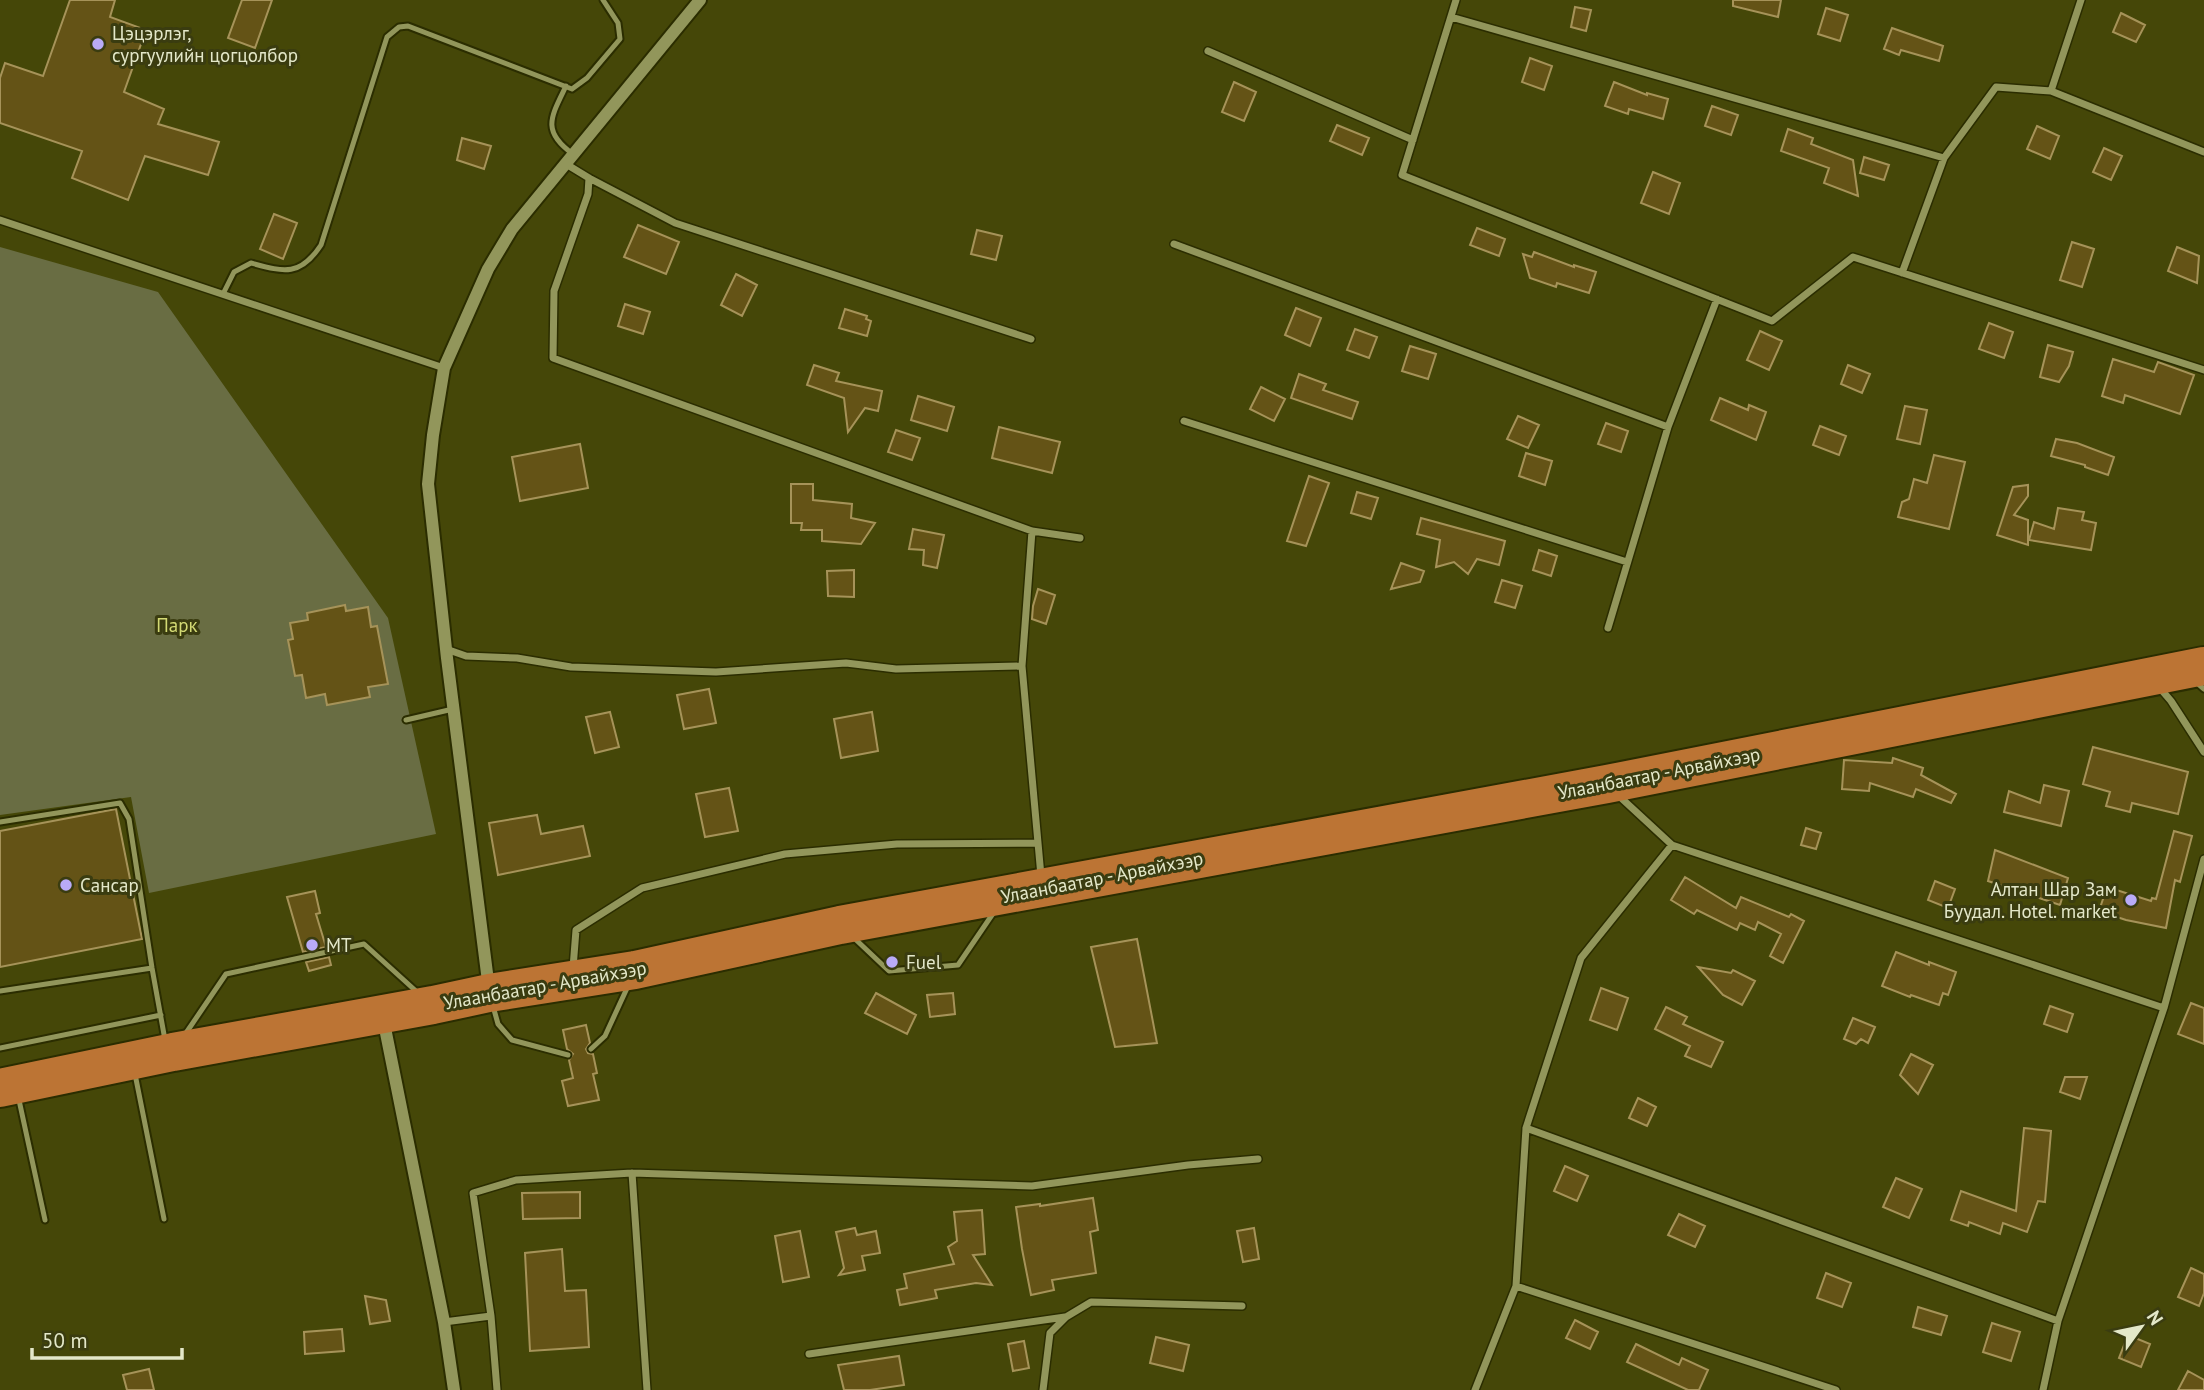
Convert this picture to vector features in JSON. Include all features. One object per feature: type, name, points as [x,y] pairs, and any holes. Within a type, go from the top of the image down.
[{"type":"highway","name":"Улаанбаатар - Арвайхээр","points":[[8,1087],[158,1055],[489,993],[635,970],[840,925],[2185,676]]},
{"type":"street","points":[[489,993],[428,484],[444,368],[488,269],[512,229],[700,0]]},
{"type":"street","points":[[1456,0],[1402,175],[1772,321],[1853,257],[2204,370]]},
{"type":"street","points":[[2051,91],[2081,0]]},
{"type":"street","points":[[1451,17],[1944,158]]},
{"type":"street","points":[[1208,51],[1413,140]]},
{"type":"street","points":[[1902,273],[1944,158],[1996,87],[2051,91],[2204,152]]},
{"type":"street","points":[[569,159],[589,178],[675,223],[1031,339]]},
{"type":"street","points":[[589,178],[589,194],[554,291],[554,358],[1032,531],[1080,538]]},
{"type":"street","points":[[0,220],[444,368]]},
{"type":"street","points":[[1174,244],[1668,427]]},
{"type":"street","points":[[1608,628],[1668,427],[1717,299]]},
{"type":"street","points":[[1184,421],[1627,562]]},
{"type":"street","points":[[1032,531],[1022,666],[1042,888]]},
{"type":"street","points":[[446,649],[466,656],[517,658],[571,667],[690,671],[846,663],[896,669],[1022,666]]},
{"type":"street","points":[[2185,676],[2171,701],[2204,752]]},
{"type":"street","points":[[1607,784],[1672,845],[2164,1009]]},
{"type":"street","points":[[572,980],[576,930],[642,888],[785,854],[897,844],[1038,843]]},
{"type":"street","points":[[1475,1390],[1516,1286],[1526,1128],[1581,958],[1672,845]]},
{"type":"street","points":[[2043,1390],[2058,1321],[2164,1009],[2204,859]]},
{"type":"street","points":[[382,1014],[444,1322],[454,1390]]},
{"type":"street","points":[[1526,1128],[2058,1321]]},
{"type":"street","points":[[497,1390],[491,1316],[473,1192],[516,1180],[632,1173],[1032,1186],[1258,1159]]},
{"type":"street","points":[[632,1173],[647,1390]]},
{"type":"street","points":[[1516,1286],[1836,1390]]},
{"type":"street","points":[[1042,1390],[1050,1333],[1066,1317],[1091,1302],[1242,1306]]},
{"type":"street","points":[[444,1322],[491,1316]]},
{"type":"street","points":[[809,1354],[1066,1317]]},
{"type":"lane","points":[[223,294],[234,272],[251,263],[275,270],[295,269],[311,261],[321,245],[387,37],[399,27],[408,26],[572,89],[587,78],[620,39],[618,23],[603,0]]},
{"type":"lane","points":[[566,86],[552,119],[553,135],[569,159]]},
{"type":"lane","points":[[406,720],[453,709]]},
{"type":"lane","points":[[0,822],[120,803],[130,819],[161,1015],[158,1055],[164,1219]]},
{"type":"lane","points":[[840,925],[889,971],[958,965],[1006,895]]},
{"type":"lane","points":[[158,1055],[226,974],[364,944],[433,1005]]},
{"type":"lane","points":[[0,991],[152,968]]},
{"type":"lane","points":[[591,1049],[605,1037],[635,970]]},
{"type":"lane","points":[[489,993],[498,1024],[512,1040],[568,1055]]},
{"type":"lane","points":[[0,1048],[161,1015]]},
{"type":"lane","points":[[8,1087],[45,1220]]},
{"type":"green space","name":"Парк","points":[[0,247],[158,292],[388,618],[436,834],[149,893],[131,797],[0,815]]},
{"type":"building","points":[[70,0],[115,0],[110,17],[146,30],[124,92],[164,109],[158,124],[219,142],[208,175],[145,156],[128,200],[72,178],[82,151],[0,123],[0,78],[5,63],[43,76]]},
{"type":"building","points":[[242,0],[272,0],[255,48],[228,38]]},
{"type":"building","points":[[1733,0],[1781,0],[1778,17],[1733,6]]},
{"type":"building","points":[[1575,7],[1591,10],[1586,31],[1571,27]]},
{"type":"building","points":[[1826,8],[1848,15],[1840,41],[1818,34]]},
{"type":"building","points":[[2121,13],[2145,25],[2136,42],[2113,32]]},
{"type":"building","points":[[1892,28],[1943,46],[1939,61],[1901,50],[1899,55],[1884,49]]},
{"type":"building","points":[[1530,58],[1552,66],[1544,90],[1522,82]]},
{"type":"building","points":[[1234,82],[1256,92],[1244,121],[1222,112]]},
{"type":"building","points":[[1614,82],[1647,95],[1668,99],[1663,119],[1629,109],[1628,114],[1605,106]]},
{"type":"building","points":[[1712,106],[1738,115],[1731,135],[1705,126]]},
{"type":"building","points":[[1337,125],[1369,138],[1362,155],[1330,141]]},
{"type":"building","points":[[2037,126],[2059,136],[2050,159],[2027,149]]},
{"type":"building","points":[[1788,129],[1813,138],[1811,144],[1853,160],[1858,196],[1824,183],[1829,168],[1781,151]]},
{"type":"building","points":[[462,138],[491,146],[484,169],[457,160]]},
{"type":"building","points":[[2104,148],[2122,156],[2111,180],[2093,172]]},
{"type":"building","points":[[1864,157],[1889,165],[1884,180],[1860,173]]},
{"type":"building","points":[[1653,172],[1680,183],[1669,214],[1641,203]]},
{"type":"building","points":[[274,214],[297,223],[283,259],[260,249]]},
{"type":"building","points":[[638,225],[679,242],[666,274],[624,257]]},
{"type":"building","points":[[1477,228],[1505,239],[1499,256],[1470,245]]},
{"type":"building","points":[[977,230],[1002,236],[996,260],[971,254]]},
{"type":"building","points":[[2072,242],[2094,249],[2082,287],[2060,280]]},
{"type":"building","points":[[2177,247],[2199,256],[2197,283],[2168,271]]},
{"type":"building","points":[[1534,252],[1596,272],[1589,293],[1557,283],[1556,287],[1530,278],[1523,254],[1532,257]]},
{"type":"building","points":[[736,274],[757,285],[742,316],[721,305]]},
{"type":"building","points":[[625,304],[650,312],[643,334],[618,326]]},
{"type":"building","points":[[1296,308],[1321,318],[1310,346],[1285,335]]},
{"type":"building","points":[[845,309],[867,316],[866,319],[871,321],[867,336],[839,328]]},
{"type":"building","points":[[1989,323],[2013,332],[2004,358],[1979,349]]},
{"type":"building","points":[[1355,329],[1377,337],[1369,358],[1347,350]]},
{"type":"building","points":[[1760,331],[1782,341],[1769,370],[1747,360]]},
{"type":"building","points":[[2048,345],[2073,352],[2069,366],[2059,382],[2040,377]]},
{"type":"building","points":[[1410,346],[1436,354],[1428,379],[1402,371]]},
{"type":"building","points":[[2113,359],[2154,372],[2158,362],[2194,375],[2180,414],[2125,395],[2123,403],[2102,396]]},
{"type":"building","points":[[814,365],[839,373],[836,381],[882,391],[878,411],[865,408],[848,432],[844,398],[807,385]]},
{"type":"building","points":[[1848,365],[1870,374],[1862,393],[1841,384]]},
{"type":"building","points":[[1299,374],[1326,384],[1323,390],[1358,402],[1352,419],[1291,398]]},
{"type":"building","points":[[1261,387],[1285,399],[1274,421],[1250,409]]},
{"type":"building","points":[[918,396],[954,407],[947,431],[911,420]]},
{"type":"building","points":[[1720,398],[1748,410],[1749,405],[1766,412],[1756,440],[1711,420]]},
{"type":"building","points":[[1905,406],[1927,410],[1920,444],[1897,439]]},
{"type":"building","points":[[1518,416],[1539,425],[1528,448],[1507,439]]},
{"type":"building","points":[[1606,423],[1628,431],[1621,452],[1598,444]]},
{"type":"building","points":[[1820,426],[1846,436],[1839,455],[1813,445]]},
{"type":"building","points":[[999,427],[1060,442],[1052,473],[992,458]]},
{"type":"building","points":[[896,430],[920,438],[912,460],[888,452]]},
{"type":"building","points":[[2056,439],[2077,443],[2114,457],[2108,475],[2085,465],[2051,456]]},
{"type":"building","points":[[580,444],[588,488],[520,501],[512,457]]},
{"type":"building","points":[[1526,453],[1552,461],[1545,485],[1519,476]]},
{"type":"building","points":[[1934,455],[1965,462],[1949,529],[1898,517],[1902,502],[1909,499],[1914,479],[1927,483]]},
{"type":"building","points":[[1309,476],[1329,483],[1306,546],[1287,541]]},
{"type":"building","points":[[791,484],[813,484],[813,500],[852,504],[851,518],[875,523],[861,544],[822,541],[822,530],[801,530],[802,523],[791,523]]},
{"type":"building","points":[[2028,485],[2028,496],[2014,515],[2028,520],[2028,545],[1997,535],[2013,487]]},
{"type":"building","points":[[1357,492],[1378,498],[1371,519],[1351,513]]},
{"type":"building","points":[[2058,508],[2084,512],[2082,520],[2096,523],[2091,550],[2029,540],[2034,522],[2054,529]]},
{"type":"building","points":[[1421,518],[1505,541],[1499,565],[1477,559],[1468,574],[1454,562],[1436,567],[1440,540],[1417,534]]},
{"type":"building","points":[[913,529],[944,535],[937,568],[923,565],[924,550],[909,549]]},
{"type":"building","points":[[1539,550],[1557,556],[1551,576],[1533,570]]},
{"type":"building","points":[[1401,563],[1424,571],[1420,582],[1391,589]]},
{"type":"building","points":[[854,570],[854,597],[828,596],[827,571]]},
{"type":"building","points":[[1502,580],[1522,586],[1515,608],[1495,602]]},
{"type":"building","points":[[1038,589],[1055,595],[1046,624],[1032,619]]},
{"type":"building","points":[[345,605],[346,611],[368,607],[371,627],[377,626],[388,684],[368,687],[370,697],[327,705],[325,694],[306,698],[302,675],[295,676],[288,640],[293,639],[290,623],[308,620],[307,613]]},
{"type":"building","points":[[709,689],[716,723],[684,729],[677,695]]},
{"type":"building","points":[[610,712],[619,747],[595,753],[586,717]]},
{"type":"building","points":[[872,712],[878,751],[841,758],[834,719]]},
{"type":"building","points":[[2093,747],[2188,772],[2178,814],[2132,803],[2130,812],[2106,806],[2110,792],[2083,784]]},
{"type":"building","points":[[1893,758],[1923,768],[1921,775],[1956,794],[1951,803],[1916,789],[1913,797],[1870,783],[1869,791],[1842,789],[1844,760],[1892,763]]},
{"type":"building","points":[[2044,785],[2069,791],[2061,826],[2004,812],[2009,791],[2040,803]]},
{"type":"building","points":[[729,788],[738,831],[705,837],[696,794]]},
{"type":"building","name":"Сансар","points":[[116,809],[142,939],[0,967],[0,831]]},
{"type":"building","points":[[537,815],[541,834],[583,826],[590,856],[498,875],[489,823]]},
{"type":"building","points":[[1806,828],[1821,833],[1816,849],[1801,845]]},
{"type":"building","points":[[2174,831],[2192,836],[2180,882],[2175,880],[2166,928],[2099,911],[2107,887],[2151,901],[2152,898],[2156,899]]},
{"type":"building","points":[[1995,850],[2068,878],[2060,905],[1988,881]]},
{"type":"building","points":[[1685,877],[1736,908],[1741,897],[1804,921],[1783,963],[1770,956],[1781,934],[1758,922],[1755,930],[1740,923],[1737,930],[1697,910],[1694,914],[1671,900]]},
{"type":"building","points":[[1935,881],[1955,889],[1948,908],[1928,900]]},
{"type":"building","points":[[315,891],[320,913],[316,914],[326,947],[303,952],[287,897]]},
{"type":"building","points":[[1137,939],[1157,1043],[1115,1047],[1091,947]]},
{"type":"building","points":[[1896,952],[1956,972],[1948,995],[1943,993],[1939,1005],[1882,986]]},
{"type":"building","points":[[329,957],[331,965],[309,971],[306,962]]},
{"type":"building","points":[[1698,967],[1731,973],[1733,970],[1755,981],[1742,1005],[1723,995]]},
{"type":"building","points":[[1601,988],[1628,998],[1617,1030],[1590,1020]]},
{"type":"building","points":[[876,993],[916,1015],[907,1034],[865,1013]]},
{"type":"building","points":[[953,993],[955,1014],[930,1017],[927,995]]},
{"type":"building","points":[[2191,1003],[2204,1008],[2204,1044],[2178,1034]]},
{"type":"building","points":[[2050,1006],[2073,1014],[2067,1032],[2044,1024]]},
{"type":"building","points":[[1666,1007],[1687,1017],[1683,1024],[1723,1042],[1711,1067],[1685,1056],[1690,1046],[1655,1029]]},
{"type":"building","points":[[1853,1018],[1875,1027],[1868,1043],[1861,1039],[1856,1044],[1844,1039]]},
{"type":"building","points":[[586,1025],[590,1043],[586,1049],[593,1054],[597,1073],[593,1074],[599,1100],[568,1106],[562,1081],[573,1078],[569,1060],[573,1054],[567,1049],[563,1030]]},
{"type":"building","points":[[1911,1054],[1933,1065],[1918,1094],[1900,1075]]},
{"type":"building","points":[[2065,1077],[2087,1077],[2080,1099],[2060,1092]]},
{"type":"building","points":[[1638,1098],[1656,1107],[1647,1126],[1629,1118]]},
{"type":"building","points":[[2024,1128],[2051,1131],[2045,1202],[2038,1201],[2027,1232],[2003,1223],[2000,1234],[1969,1222],[1968,1226],[1951,1220],[1961,1191],[2016,1211]]},
{"type":"building","points":[[1565,1166],[1588,1176],[1577,1201],[1554,1191]]},
{"type":"building","points":[[1896,1178],[1922,1189],[1909,1218],[1883,1207]]},
{"type":"building","points":[[580,1192],[580,1218],[523,1219],[522,1193]]},
{"type":"building","points":[[1093,1198],[1098,1230],[1090,1232],[1096,1273],[1052,1280],[1054,1290],[1031,1295],[1016,1207]]},
{"type":"building","points":[[982,1210],[985,1254],[973,1255],[992,1285],[976,1283],[935,1290],[937,1298],[900,1305],[897,1290],[907,1288],[904,1274],[954,1264],[948,1247],[957,1241],[954,1212]]},
{"type":"building","points":[[1679,1214],[1705,1226],[1695,1247],[1668,1235]]},
{"type":"building","points":[[855,1228],[857,1235],[876,1231],[880,1253],[862,1256],[865,1270],[839,1275],[844,1268],[836,1232]]},
{"type":"building","points":[[1254,1228],[1259,1259],[1243,1262],[1237,1231]]},
{"type":"building","points":[[800,1231],[809,1277],[783,1282],[775,1236]]},
{"type":"building","points":[[562,1249],[565,1291],[586,1290],[589,1347],[530,1351],[525,1253]]},
{"type":"building","points":[[2191,1268],[2204,1274],[2204,1293],[2199,1306],[2178,1297]]},
{"type":"building","points":[[1826,1273],[1851,1283],[1842,1307],[1817,1298]]},
{"type":"building","points":[[365,1296],[386,1300],[390,1321],[370,1324]]},
{"type":"building","points":[[1918,1307],[1947,1316],[1941,1335],[1913,1327]]},
{"type":"building","points":[[1575,1320],[1598,1332],[1590,1349],[1566,1338]]},
{"type":"building","points":[[1992,1323],[2020,1332],[2011,1361],[1983,1352]]},
{"type":"building","points":[[342,1329],[344,1351],[305,1354],[304,1332]]},
{"type":"building","points":[[2128,1335],[2150,1344],[2141,1367],[2119,1358]]},
{"type":"building","points":[[1156,1337],[1189,1345],[1183,1371],[1150,1363]]},
{"type":"building","points":[[1024,1341],[1029,1368],[1013,1371],[1008,1344]]},
{"type":"building","points":[[1636,1344],[1679,1365],[1682,1358],[1708,1370],[1699,1390],[1688,1390],[1627,1362]]},
{"type":"building","points":[[899,1356],[904,1385],[870,1390],[844,1390],[838,1365]]},
{"type":"building","points":[[149,1369],[154,1390],[127,1390],[123,1375]]},
{"type":"building","points":[[2188,1371],[2204,1380],[2204,1390],[2178,1390]]},
{"type":"place","name":"Цэцэрлэг, сургуулийн цогцолбор","points":[[98,44]]},
{"type":"place","name":"Сансар","points":[[66,885]]},
{"type":"place","name":"Алтан Шар Зам Буудал. Hotel. market","points":[[2131,900]]},
{"type":"place","name":"МТ","points":[[312,945]]},
{"type":"place","name":"Fuel","points":[[892,962]]}]
